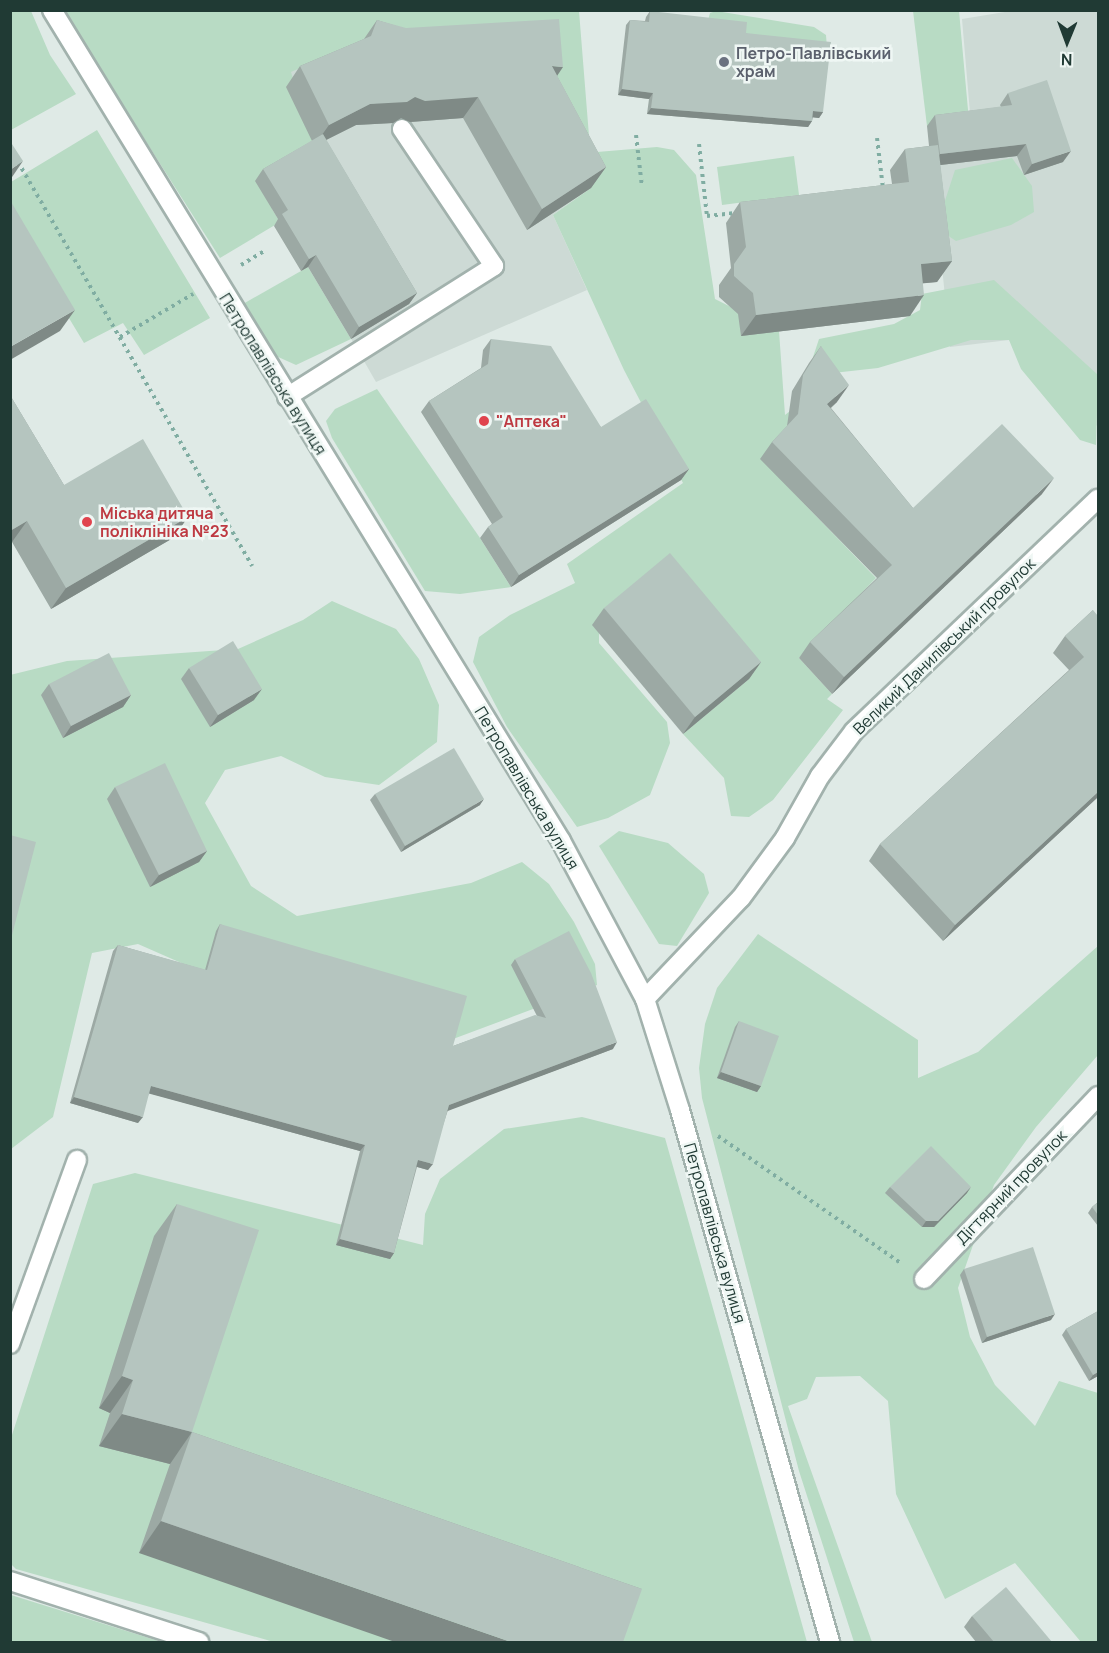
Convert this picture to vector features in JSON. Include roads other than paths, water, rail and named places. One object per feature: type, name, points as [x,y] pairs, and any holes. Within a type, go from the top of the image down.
[{"type":"street","name":"Петропавлівська вулиця","points":[[52,10],[561,841],[645,999],[680,1110],[830,1642]]},
{"type":"street","points":[[287,397],[494,266],[402,129]]},
{"type":"street","name":"Великий Данилівський провулок","points":[[645,999],[741,898],[785,838],[820,776],[854,731],[1098,499]]},
{"type":"street","name":"Дігтярний провулок","points":[[924,1279],[1098,1096]]},
{"type":"street","points":[[10,1344],[77,1160]]},
{"type":"street","points":[[10,1581],[199,1642]]},
{"type":"place","name":"Петро-Павлівський храм","points":[[724,62]]},
{"type":"place","name":"\"Аптека\"","points":[[484,421]]},
{"type":"place","name":"Міська дитяча поліклініка №23","points":[[87,522]]}]
